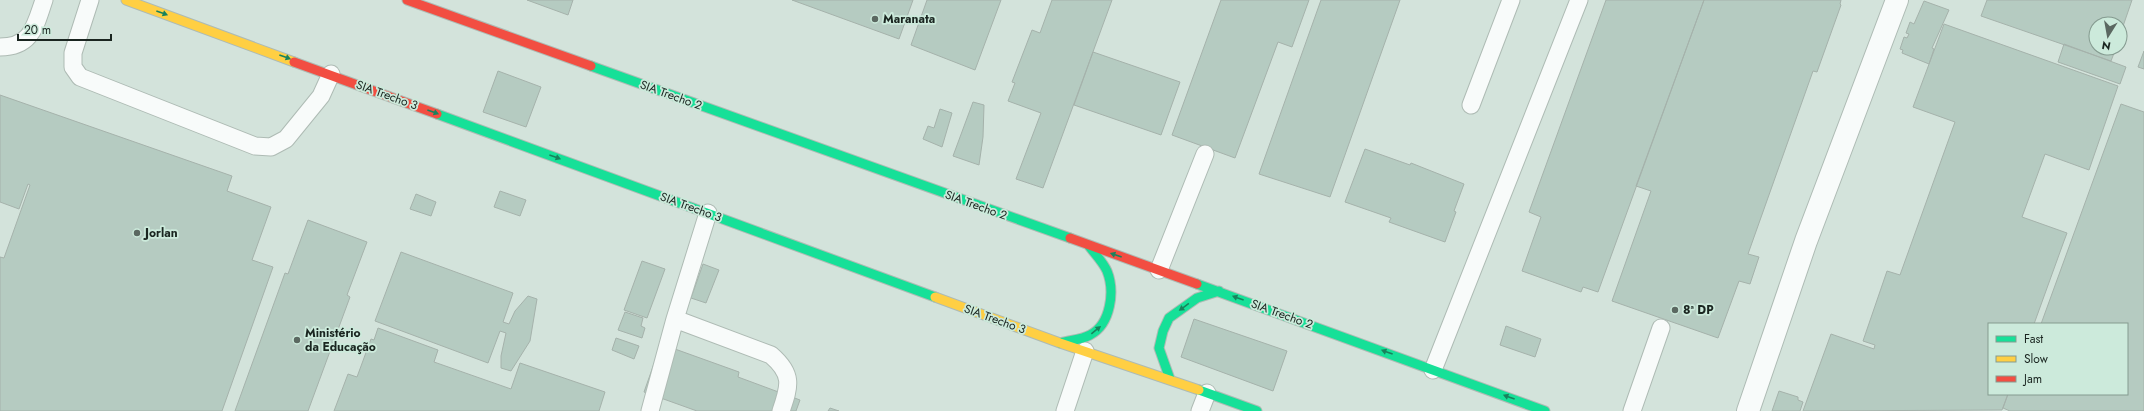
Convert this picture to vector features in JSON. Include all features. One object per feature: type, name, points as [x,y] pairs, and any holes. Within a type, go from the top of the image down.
[{"type":"main road","name":"SIA Trecho 3","points":[[126,0],[331,74],[1060,343],[1170,379],[1257,411]]},
{"type":"main road","name":"SIA Trecho 2","points":[[407,0],[1089,246],[1219,291],[1545,411]]},
{"type":"main road","points":[[1060,343],[1090,334],[1102,325],[1108,312],[1110,290],[1106,270],[1089,246]]},
{"type":"main road","points":[[1170,379],[1159,348],[1163,331],[1169,318],[1196,298],[1219,291]]},
{"type":"street","points":[[1748,411],[1806,241],[1897,0]]},
{"type":"lane","points":[[0,47],[13,47],[30,37],[44,0]]},
{"type":"lane","points":[[90,0],[73,53],[72,67],[80,77],[255,146],[271,147],[286,139],[321,96],[331,74]]},
{"type":"lane","points":[[1471,105],[1511,0]]},
{"type":"lane","points":[[1433,370],[1579,0]]},
{"type":"lane","points":[[1159,270],[1205,154]]},
{"type":"lane","points":[[650,411],[675,319],[708,213]]},
{"type":"lane","points":[[675,319],[771,355],[784,366],[789,388],[781,411]]},
{"type":"lane","points":[[1632,411],[1661,328]]},
{"type":"lane","points":[[1065,411],[1085,351]]},
{"type":"lane","points":[[1200,411],[1207,393]]},
{"type":"building","points":[[527,0],[573,0],[568,15]]},
{"type":"building","name":"Maranata","points":[[792,0],[913,0],[899,39]]},
{"type":"building","points":[[927,0],[1001,0],[975,70],[911,45]]},
{"type":"building","points":[[1052,0],[1112,0],[1043,188],[1016,179],[1041,113],[1008,101],[1015,83],[1012,82],[1032,30],[1040,33]]},
{"type":"building","points":[[1221,0],[1309,0],[1292,47],[1278,42],[1235,158],[1172,135]]},
{"type":"building","points":[[1321,0],[1400,0],[1330,197],[1259,174]]},
{"type":"building","points":[[1606,0],[1704,0],[1598,292],[1583,287],[1581,292],[1522,271],[1541,217],[1529,212]]},
{"type":"building","points":[[1704,0],[1841,0],[1841,5],[1817,72],[1813,71],[1748,254],[1759,257],[1750,284],[1739,281],[1718,338],[1612,301],[1651,191],[1636,186]]},
{"type":"building","points":[[1987,0],[2132,0],[2127,16],[2088,16],[2088,53],[1981,16]]},
{"type":"building","points":[[1924,1],[1949,10],[1932,48],[1934,49],[1929,64],[1902,53],[1903,50],[1900,49],[1904,37],[1907,38],[1909,34],[1906,33],[1910,22],[1914,24]]},
{"type":"building","points":[[1944,24],[2118,86],[2089,170],[2045,154],[2022,217],[2067,233],[2034,323],[1988,323],[1988,395],[2008,395],[2002,410],[1803,411],[1831,334],[1874,349],[1875,345],[1863,341],[1887,271],[1900,275],[1955,122],[1913,107]]},
{"type":"building","points":[[2064,44],[2088,53],[2088,56],[2096,56],[2126,67],[2120,84],[2058,62]]},
{"type":"building","points":[[2144,51],[2144,69],[2138,67]]},
{"type":"building","points":[[1093,52],[1180,82],[1161,135],[1074,105]]},
{"type":"building","points":[[2097,56],[2113,56],[2111,61]]},
{"type":"building","points":[[498,71],[541,87],[526,127],[483,112]]},
{"type":"building","name":"Jorlan","points":[[0,95],[232,176],[227,191],[271,207],[252,260],[273,267],[222,411],[0,411],[0,257],[4,258],[30,185],[28,184],[19,209],[0,202]]},
{"type":"building","points":[[973,102],[984,105],[983,137],[979,165],[953,156]]},
{"type":"building","points":[[2121,104],[2144,112],[2144,411],[2010,411],[2003,408],[2008,395],[2128,395],[2128,323],[2041,323]]},
{"type":"building","points":[[940,109],[952,113],[942,147],[923,139],[928,126],[934,128]]},
{"type":"building","points":[[1365,149],[1410,165],[1411,163],[1464,184],[1445,242],[1389,222],[1391,218],[1345,202]]},
{"type":"building","points":[[500,191],[526,200],[520,216],[494,207]]},
{"type":"building","points":[[416,194],[436,202],[431,216],[410,209]]},
{"type":"building","name":"Ministério da Educação","points":[[308,220],[367,242],[347,295],[350,297],[308,411],[235,411],[285,273],[288,274]]},
{"type":"building","points":[[401,252],[513,293],[503,322],[509,324],[515,311],[528,296],[537,299],[530,341],[511,371],[501,368],[501,356],[506,333],[500,331],[488,363],[375,321]]},
{"type":"building","points":[[642,261],[665,269],[647,318],[624,310]]},
{"type":"building","points":[[703,264],[719,270],[706,303],[691,298]]},
{"type":"building","points":[[625,312],[643,318],[641,326],[645,328],[642,338],[618,330]]},
{"type":"building","points":[[1194,319],[1287,351],[1273,391],[1181,357]]},
{"type":"building","points":[[1506,326],[1541,339],[1535,357],[1500,345]]},
{"type":"building","points":[[378,328],[438,350],[434,362],[511,389],[520,363],[605,392],[599,411],[334,411],[348,374],[357,377],[371,339],[374,340]]},
{"type":"building","points":[[616,338],[639,346],[634,359],[612,350]]},
{"type":"building","points":[[661,344],[739,372],[738,377],[800,400],[796,411],[697,411],[644,392]]},
{"type":"building","points":[[1779,391],[1798,397],[1798,400],[1803,402],[1800,411],[1772,411]]},
{"type":"building","points":[[830,408],[839,411],[828,411]]},
{"type":"traffic: fast","points":[[591,66],[1070,238]]},
{"type":"traffic: fast","points":[[437,114],[935,297]]},
{"type":"traffic: fast","points":[[1060,343],[1090,335],[1103,323],[1107,315],[1111,297],[1111,288],[1107,271],[1089,246]]},
{"type":"traffic: fast","points":[[1197,284],[1545,411]]},
{"type":"traffic: fast","points":[[1170,379],[1159,348],[1163,331],[1169,318],[1197,298],[1219,291]]},
{"type":"traffic: fast","points":[[1199,390],[1257,411]]},
{"type":"traffic: slow","points":[[126,0],[294,62]]},
{"type":"traffic: slow","points":[[935,297],[1060,343],[1199,390]]},
{"type":"traffic: jam","points":[[407,0],[591,66]]},
{"type":"traffic: jam","points":[[294,62],[437,114]]},
{"type":"traffic: jam","points":[[1070,238],[1197,284]]},
{"type":"place","name":"Maranata","points":[[875,19]]},
{"type":"place","name":"Jorlan","points":[[137,233]]},
{"type":"place","name":"8ª DP","points":[[1675,310]]},
{"type":"place","name":"Ministério da Educação","points":[[297,340]]}]
